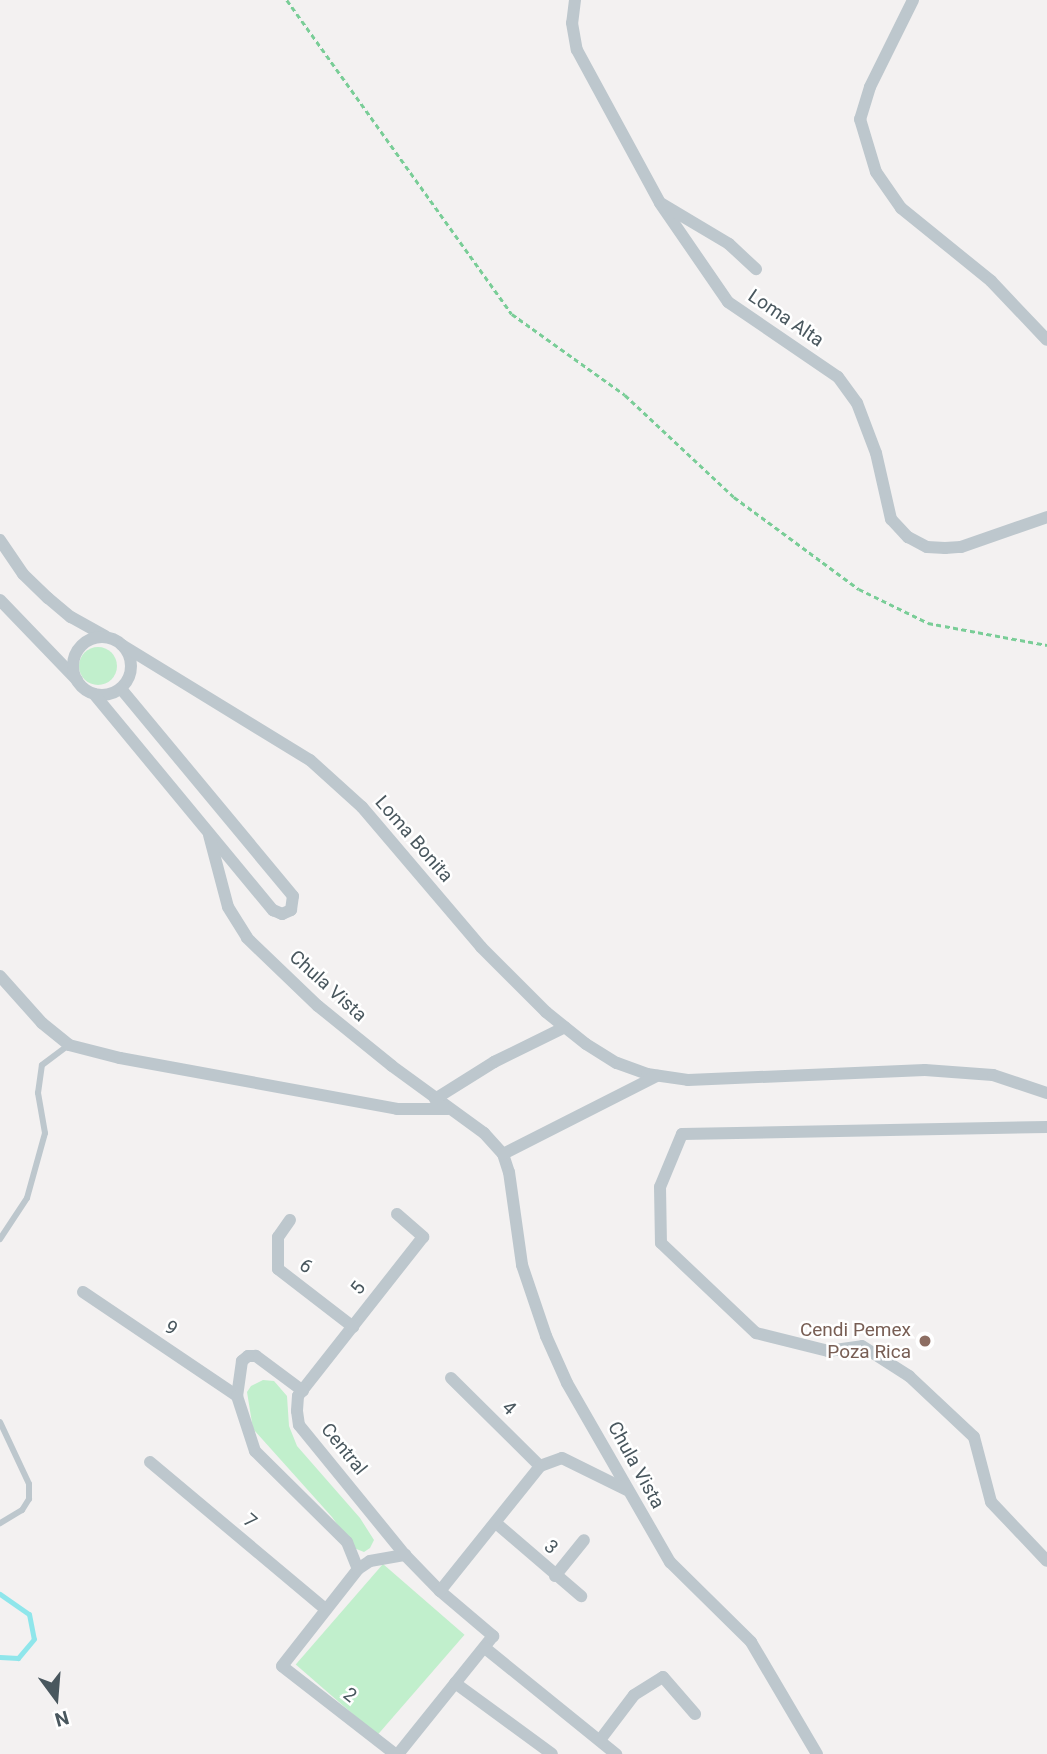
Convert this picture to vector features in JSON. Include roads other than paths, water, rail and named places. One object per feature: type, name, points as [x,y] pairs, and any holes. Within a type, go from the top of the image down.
[{"type":"street","name":"Loma Alta","points":[[575,0],[572,23],[577,50],[660,203],[728,302],[838,377],[857,402],[876,453],[891,519],[908,537],[927,547],[961,547],[1047,517]]},
{"type":"street","points":[[914,0],[870,87],[860,119],[876,172],[901,208],[991,281],[1047,340]]},
{"type":"street","points":[[660,203],[729,244],[756,269]]},
{"type":"street","points":[[0,540],[23,573],[48,598],[71,617],[122,645],[131,663],[130,673],[121,689],[103,696],[94,694]]},
{"type":"street","points":[[0,600],[79,683],[94,694],[272,909],[282,914],[291,909],[293,896],[121,689]]},
{"type":"street","points":[[79,683],[75,674],[76,654],[88,640],[106,636]]},
{"type":"street","name":"Loma Bonita","points":[[122,645],[310,761],[362,807],[481,947],[565,1027],[617,1063],[657,1076],[688,1080],[926,1070],[993,1075],[1047,1093]]},
{"type":"street","name":"Chula Vista","points":[[209,835],[228,907],[247,938],[318,1006],[448,1109],[484,1133],[503,1154],[509,1172],[522,1265],[546,1336],[567,1382],[670,1562],[751,1642],[817,1754]]},
{"type":"street","points":[[0,976],[42,1023],[69,1045],[120,1058],[397,1109],[448,1109]]},
{"type":"street","points":[[435,1099],[494,1062],[565,1027]]},
{"type":"street","points":[[503,1154],[657,1076]]},
{"type":"street","points":[[1047,1127],[682,1134],[660,1187],[661,1243],[756,1333],[828,1351],[862,1346],[909,1376],[974,1437],[991,1502],[1047,1561]]},
{"type":"street","name":"5","points":[[303,1391],[423,1237],[397,1214]]},
{"type":"street","name":"6","points":[[290,1220],[278,1237],[278,1269],[353,1326]]},
{"type":"street","name":"9","points":[[83,1292],[237,1396]]},
{"type":"street","points":[[303,1391],[256,1356],[248,1356],[242,1361],[237,1396],[255,1451],[347,1542],[358,1569]]},
{"type":"street","name":"4","points":[[451,1378],[540,1466]]},
{"type":"street","name":"Central","points":[[303,1391],[298,1396],[299,1425],[405,1555],[440,1591],[493,1636],[485,1648]]},
{"type":"street","points":[[440,1591],[497,1524],[540,1466],[562,1458],[628,1490]]},
{"type":"street","name":"7","points":[[150,1462],[325,1609]]},
{"type":"street","name":"3","points":[[497,1524],[581,1596]]},
{"type":"street","points":[[555,1576],[584,1540]]},
{"type":"street","points":[[325,1609],[358,1569],[379,1559],[405,1555]]},
{"type":"street","name":"2","points":[[325,1609],[282,1666],[397,1754]]},
{"type":"street","points":[[397,1754],[485,1648],[617,1754]]},
{"type":"street","points":[[600,1740],[634,1695],[663,1677],[695,1714]]},
{"type":"street","points":[[455,1682],[552,1754]]},
{"type":"lane","points":[[0,1239],[27,1198],[45,1133],[38,1093],[42,1065],[69,1045]]},
{"type":"lane","points":[[0,1422],[29,1484],[29,1499],[22,1510],[0,1523]]},
{"type":"waterway","points":[[0,1594],[29,1614],[34,1639],[18,1658],[0,1657]]},
{"type":"place","name":"Cendi Pemex Poza Rica","points":[[925,1341]]}]
